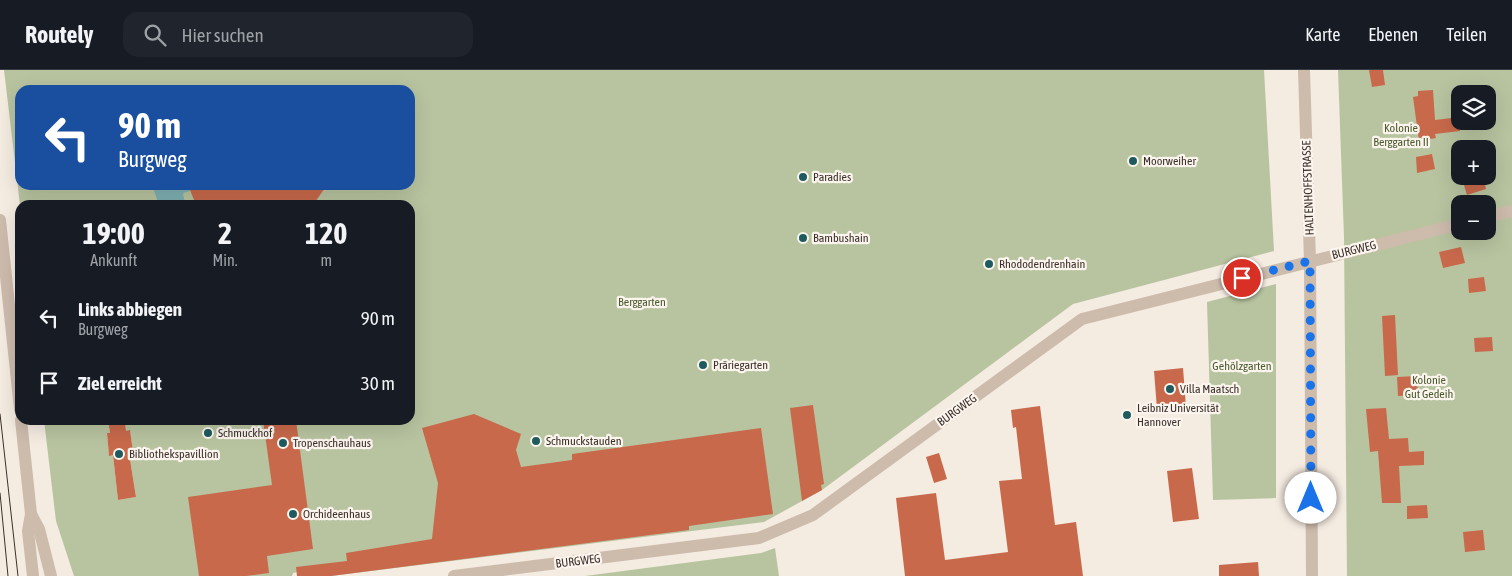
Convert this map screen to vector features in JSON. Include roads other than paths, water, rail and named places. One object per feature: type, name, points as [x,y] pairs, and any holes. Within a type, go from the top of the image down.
[{"type":"street","name":"HALTENHOFFSTRASSE","points":[[1304,70],[1310,261],[1312,576]]},
{"type":"street","points":[[1496,215],[1512,211]]},
{"type":"street","points":[[0,220],[15,362]]},
{"type":"street","name":"BURGWEG","points":[[454,576],[759,538],[813,515],[1082,319],[1451,226]]},
{"type":"street","points":[[22,425],[31,514],[28,531],[33,576]]},
{"type":"street","points":[[31,514],[38,528],[51,576]]},
{"type":"water","points":[[154,190],[190,191],[183,193],[184,200],[157,200]]},
{"type":"tram line","points":[[0,414],[18,576]]},
{"type":"tram line","points":[[0,493],[8,576]]},
{"type":"place","name":"Moorweiher","points":[[1133,161]]},
{"type":"place","name":"Paradies","points":[[803,177]]},
{"type":"place","name":"Bambushain","points":[[803,238]]},
{"type":"place","name":"Rhododendrenhain","points":[[989,264]]},
{"type":"place","name":"Präriegarten","points":[[703,365]]},
{"type":"place","name":"Villa Maatsch","points":[[1170,389]]},
{"type":"place","name":"Leibniz Universität Hannover","points":[[1127,415]]},
{"type":"place","name":"Schmuckhof","points":[[208,433]]},
{"type":"place","name":"Schmuckstauden","points":[[536,441]]},
{"type":"place","name":"Tropenschauhaus","points":[[283,443]]},
{"type":"place","name":"Bibliothekspavillion","points":[[119,454]]},
{"type":"place","name":"Orchideenhaus","points":[[293,514]]},
{"type":"park label","name":"Kolonie Berggarten II","points":[[1401,135]]},
{"type":"park label","name":"Berggarten","points":[[642,302]]},
{"type":"park label","name":"Gehölzgarten","points":[[1242,366]]},
{"type":"park label","name":"Kolonie Gut Gedeih","points":[[1429,387]]}]
